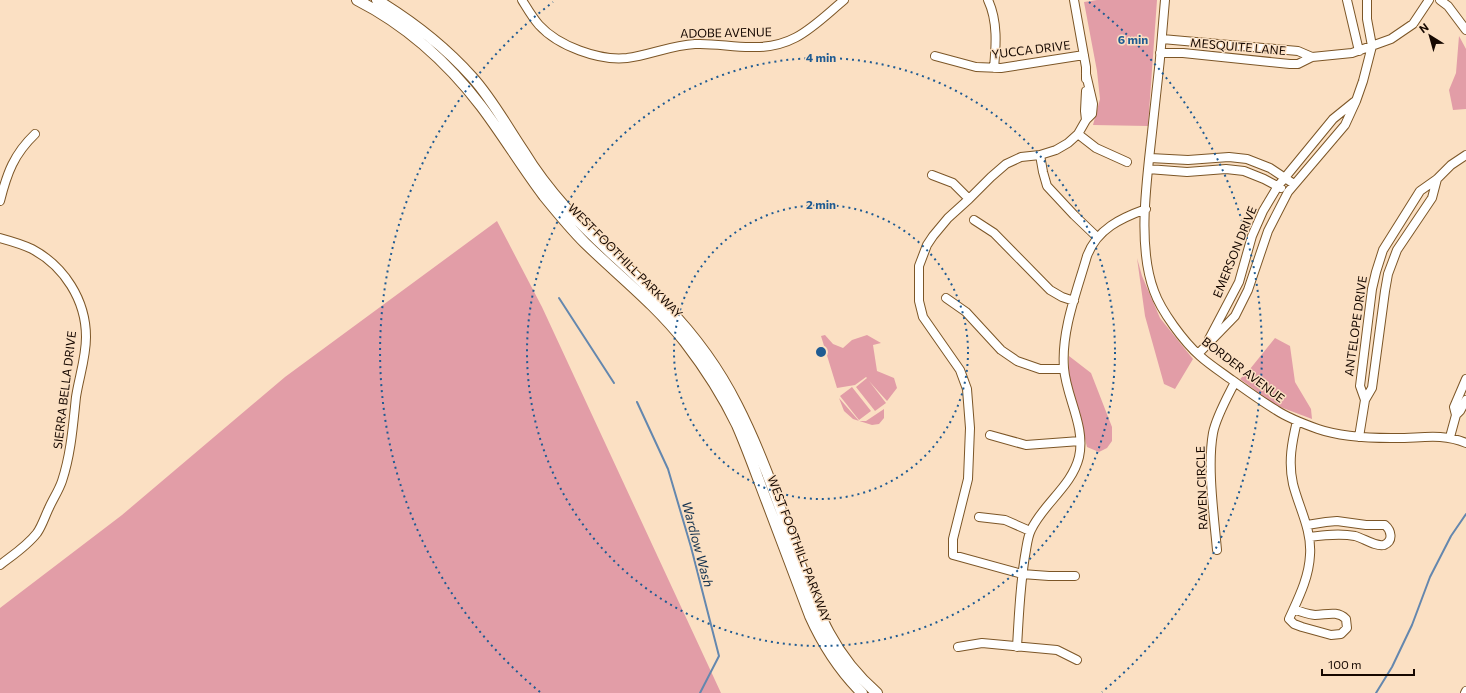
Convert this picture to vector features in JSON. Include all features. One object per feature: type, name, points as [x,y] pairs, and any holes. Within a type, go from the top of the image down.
[{"type":"main road","name":"WEST FOOTHILL PARKWAY","points":[[357,0],[380,13],[404,30],[463,83],[482,107],[530,178],[564,220],[588,246],[644,297],[685,342],[707,373],[730,412],[747,448],[818,635],[837,665],[862,693]]},
{"type":"main road","name":"WEST FOOTHILL PARKWAY","points":[[377,0],[406,19],[473,77],[486,94],[525,155],[566,208],[592,236],[667,306],[704,352],[724,381],[755,443],[809,588],[833,642],[854,671],[877,693]]},
{"type":"street","name":"ADOBE AVENUE","points":[[522,0],[539,25],[553,37],[569,46],[605,57],[626,58],[672,47],[696,44],[768,47],[786,42],[815,26],[844,0]]},
{"type":"street","points":[[988,0],[995,30],[994,68]]},
{"type":"street","points":[[1074,0],[1086,74],[1093,104],[1092,114],[1086,120],[1078,134],[1068,143],[1056,150],[1040,155],[1021,157],[1006,164],[948,218],[927,245],[919,266],[918,280],[919,301],[924,317],[960,370],[967,389],[970,428],[968,479],[953,539],[953,555],[1022,574],[1075,576]]},
{"type":"street","name":"BORDER AVENUE","points":[[1166,0],[1148,169],[1145,212],[1148,272],[1154,292],[1166,314],[1184,339],[1198,354],[1277,411],[1297,421],[1320,430],[1359,437],[1450,437],[1466,443]]},
{"type":"street","points":[[1347,0],[1359,51]]},
{"type":"street","name":"EMERSON DRIVE","points":[[1198,354],[1228,325],[1235,316],[1248,290],[1268,231],[1288,192],[1344,125],[1356,100],[1364,80],[1372,46],[1367,19],[1367,0]]},
{"type":"street","name":"MESQUITE LANE","points":[[1160,53],[1183,53],[1290,64],[1298,64],[1312,57],[1352,54],[1391,39],[1413,24],[1429,0]]},
{"type":"street","points":[[1440,0],[1448,6],[1466,29]]},
{"type":"street","name":"MESQUITE LANE","points":[[1162,39],[1298,51],[1312,57]]},
{"type":"street","name":"YUCCA DRIVE","points":[[935,56],[976,67],[1001,68],[1084,55]]},
{"type":"street","name":"EMERSON DRIVE","points":[[1206,346],[1239,282],[1252,236],[1263,211],[1278,186],[1333,119],[1356,100]]},
{"type":"street","points":[[0,201],[5,182],[15,158],[24,144],[35,134]]},
{"type":"street","points":[[1078,134],[1096,148],[1127,162]]},
{"type":"street","points":[[1040,155],[1047,186],[1097,237]]},
{"type":"street","name":"ANTELOPE DRIVE","points":[[1365,400],[1360,386],[1372,289],[1383,250],[1420,191],[1451,165],[1466,155]]},
{"type":"street","points":[[1150,158],[1188,160],[1229,156],[1247,159],[1270,168],[1294,184]]},
{"type":"street","points":[[1148,169],[1187,172],[1226,169],[1244,171],[1264,179],[1288,192]]},
{"type":"street","points":[[932,175],[953,183],[969,199]]},
{"type":"street","name":"ANTELOPE DRIVE","points":[[1359,437],[1365,400],[1372,388],[1388,274],[1397,250],[1432,198],[1437,178]]},
{"type":"street","points":[[1017,647],[1022,574],[1030,531],[1038,518],[1071,476],[1079,457],[1080,441],[1078,422],[1064,369],[1063,352],[1064,338],[1087,256],[1091,245],[1097,237],[1120,221],[1127,221],[1145,212]]},
{"type":"street","points":[[974,220],[994,233],[1050,290],[1074,301]]},
{"type":"street","name":"SIERRA BELLA DRIVE","points":[[0,238],[31,248],[45,257],[62,272],[73,289],[81,306],[85,322],[86,338],[78,385],[69,459],[62,483],[37,533],[20,550],[0,565]]},
{"type":"street","points":[[1372,289],[1385,290]]},
{"type":"street","points":[[946,298],[966,312],[1001,350],[1017,361],[1040,369],[1064,369]]},
{"type":"street","points":[[1456,415],[1454,407],[1466,379]]},
{"type":"street","name":"RAVEN CIRCLE","points":[[1217,550],[1211,450],[1213,432],[1235,382]]},
{"type":"street","points":[[1450,437],[1456,415],[1466,400]]},
{"type":"street","points":[[1294,609],[1306,614],[1315,615],[1339,614],[1346,619],[1347,628],[1341,634],[1331,635],[1294,624],[1289,619],[1305,583],[1310,555],[1307,525],[1293,485],[1290,467],[1291,449],[1297,421]]},
{"type":"street","points":[[990,435],[1026,445],[1080,441]]},
{"type":"street","points":[[979,517],[1005,520],[1030,531]]},
{"type":"street","points":[[1307,525],[1337,521],[1366,526],[1385,525],[1391,532],[1391,538],[1384,545],[1377,545],[1368,540],[1346,535],[1335,534],[1309,537]]},
{"type":"street","points":[[958,647],[982,643],[1057,650],[1077,660]]},
{"type":"shaded area","points":[[1097,0],[1157,0],[1148,126],[1093,125],[1100,99],[1097,71],[1084,2]]},
{"type":"shaded area","points":[[1459,36],[1466,49],[1466,109],[1453,110],[1449,90],[1456,73]]},
{"type":"shaded area","points":[[497,221],[542,307],[721,693],[0,693],[0,608],[122,515],[285,377]]},
{"type":"shaded area","points":[[1137,258],[1142,276],[1160,318],[1193,359],[1175,389],[1164,384],[1145,316]]},
{"type":"shaded area","points":[[825,335],[833,344],[843,348],[852,340],[867,335],[881,343],[873,345],[877,371],[894,378],[897,388],[887,401],[869,381],[886,403],[875,411],[856,387],[867,378],[866,377],[855,385],[837,388],[821,336]]},
{"type":"shaded area","points":[[1275,338],[1290,346],[1295,382],[1311,409],[1312,419],[1275,405],[1240,379]]},
{"type":"shaded area","points":[[1069,356],[1091,373],[1112,427],[1112,441],[1107,448],[1099,452],[1087,447],[1069,374]]},
{"type":"shaded area","points":[[852,387],[871,411],[859,420],[840,396]]},
{"type":"shaded area","points":[[839,398],[859,421],[853,419],[844,411]]},
{"type":"shaded area","points":[[884,409],[884,418],[879,424],[872,425],[859,421],[866,421]]},
{"type":"waterway","name":"Wardlow Wash","points":[[559,298],[614,383]]},
{"type":"waterway","name":"Wardlow Wash","points":[[637,402],[668,469],[691,547],[719,656],[700,693]]},
{"type":"waterway","points":[[1376,693],[1392,667],[1412,625],[1430,577],[1451,536],[1466,514]]}]
